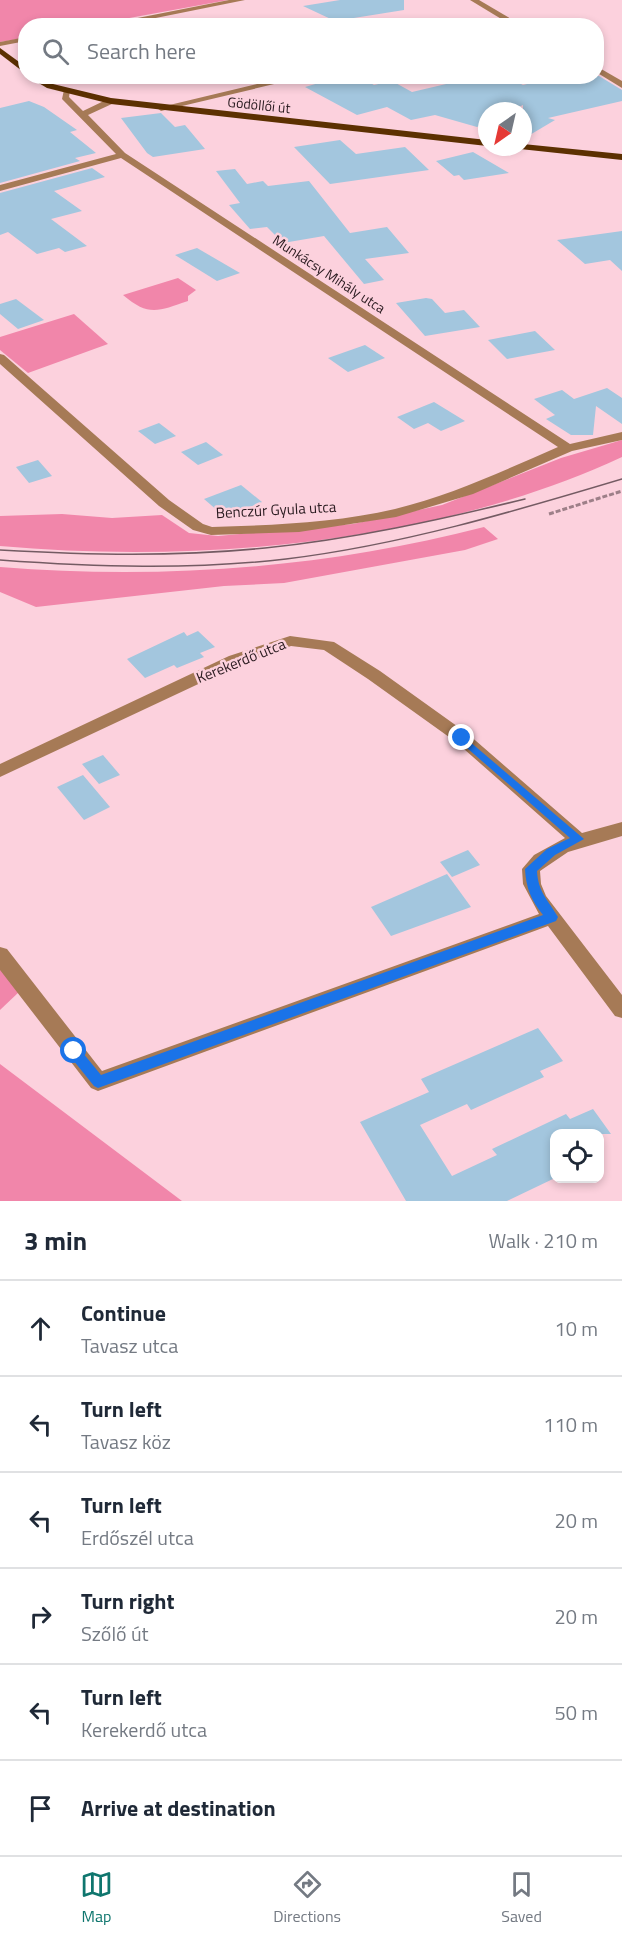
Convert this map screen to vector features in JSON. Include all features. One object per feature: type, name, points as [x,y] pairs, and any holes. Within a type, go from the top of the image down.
[{"type":"main road","points":[[0,50],[4,59],[18,67]]},
{"type":"main road","name":"Gödöllői út","points":[[49,84],[67,92],[161,108],[478,142]]},
{"type":"main road","points":[[532,148],[622,158]]},
{"type":"street","points":[[144,18],[241,0]]},
{"type":"street","points":[[474,0],[505,18]]},
{"type":"street","points":[[0,44],[18,41]]},
{"type":"street","points":[[604,73],[622,85]]},
{"type":"street","points":[[161,108],[268,84]]},
{"type":"street","name":"Munkácsy Mihály utca","points":[[67,92],[65,97],[69,103],[83,114],[122,155],[568,448]]},
{"type":"street","points":[[83,114],[111,101]]},
{"type":"street","points":[[0,188],[122,155]]},
{"type":"street","name":"Benczúr Gyula utca","points":[[0,358],[164,503],[198,527],[211,531],[299,528],[396,513],[468,491],[537,464],[568,448],[622,436]]},
{"type":"street","name":"Kerekerdő utca","points":[[0,771],[235,660],[290,641],[328,646],[374,675],[462,738],[578,839]]},
{"type":"street","points":[[622,829],[578,839],[551,852],[531,869],[532,884],[538,899],[622,1010]]},
{"type":"street","points":[[0,956],[98,1082],[552,917]]},
{"type":"path","points":[[549,514],[622,491]]},
{"type":"shaded area","points":[[0,0],[228,0],[129,18],[18,18],[18,39],[0,42]]},
{"type":"shaded area","points":[[178,278],[196,290],[188,296],[188,301],[154,310],[140,307],[123,295]]},
{"type":"shaded area","points":[[74,314],[108,344],[28,373],[0,350],[0,337]]},
{"type":"shaded area","points":[[622,440],[622,457],[550,486],[475,510],[397,528],[317,540],[237,548],[156,552],[77,551],[0,546],[0,516],[62,514],[112,518],[162,515],[189,533],[218,536],[353,524],[442,505],[561,458]]},
{"type":"shaded area","points":[[484,527],[498,539],[465,550],[284,583],[224,586],[36,607],[0,592],[0,567],[122,572],[244,567],[364,552]]},
{"type":"shaded area","points":[[0,962],[20,991],[0,1010]]},
{"type":"shaded area","points":[[0,1064],[178,1198],[182,1201],[0,1201]]},
{"type":"building","points":[[340,0],[404,0],[404,10],[354,18],[329,18],[303,6]]},
{"type":"building","points":[[604,79],[622,90],[622,101],[548,118],[555,120],[532,134],[532,102],[478,102],[477,127],[435,115],[411,120],[387,107],[357,115],[305,87],[315,84],[397,84],[412,92],[446,84],[604,84]]},
{"type":"building","points":[[29,101],[44,107],[77,130],[70,132],[96,153],[75,158],[80,161],[0,183],[0,108]]},
{"type":"building","points":[[161,113],[175,127],[185,125],[205,149],[153,157],[147,153],[121,118]]},
{"type":"building","points":[[340,140],[356,154],[405,147],[429,170],[330,184],[294,147]]},
{"type":"building","points":[[473,152],[509,173],[464,180],[459,175],[454,176],[436,161]]},
{"type":"building","points":[[92,168],[105,177],[54,191],[82,211],[51,219],[87,246],[65,252],[59,248],[37,254],[8,232],[0,235],[0,193]]},
{"type":"building","points":[[235,169],[247,184],[263,181],[268,186],[309,181],[350,233],[387,227],[409,253],[365,259],[384,280],[364,284],[324,236],[283,243],[267,227],[250,229],[229,205],[240,203],[216,171]]},
{"type":"building","points":[[622,231],[622,271],[610,260],[585,264],[557,240]]},
{"type":"building","points":[[197,248],[240,273],[217,281],[175,255]]},
{"type":"building","points":[[16,299],[44,320],[18,329],[0,314],[0,304]]},
{"type":"building","points":[[432,299],[445,313],[464,310],[480,327],[425,336],[396,303]]},
{"type":"building","points":[[535,331],[555,350],[507,359],[488,340]]},
{"type":"building","points":[[365,345],[385,358],[348,372],[328,358]]},
{"type":"building","points":[[607,388],[622,398],[622,424],[596,406],[593,435],[571,435],[546,419],[555,415],[534,399],[562,390],[574,399]]},
{"type":"building","points":[[434,402],[465,421],[441,431],[428,423],[414,429],[397,417]]},
{"type":"building","points":[[159,423],[176,436],[155,444],[138,431]]},
{"type":"building","points":[[206,442],[223,455],[198,465],[181,452]]},
{"type":"building","points":[[38,460],[52,476],[29,483],[16,467]]},
{"type":"building","points":[[241,485],[262,502],[225,517],[204,499]]},
{"type":"building","points":[[198,631],[215,647],[200,653],[204,657],[177,668],[174,665],[145,678],[127,659],[184,632],[187,636]]},
{"type":"building","points":[[103,755],[120,775],[99,784],[82,764]]},
{"type":"building","points":[[83,775],[110,807],[84,820],[57,787]]},
{"type":"building","points":[[468,850],[480,865],[452,877],[440,862]]},
{"type":"building","points":[[447,874],[471,907],[391,936],[371,907]]},
{"type":"building","points":[[538,1028],[563,1061],[540,1071],[544,1077],[471,1110],[467,1104],[420,1125],[452,1176],[497,1155],[492,1149],[566,1114],[570,1119],[593,1109],[611,1134],[604,1134],[604,1129],[550,1129],[550,1180],[507,1201],[406,1201],[360,1122],[429,1092],[421,1079]]},
{"type":"tram line","points":[[0,560],[179,566],[286,559],[414,536],[498,515],[622,479]]},
{"type":"tram line","points":[[0,550],[132,554],[198,553],[265,548],[331,540],[396,528],[525,499]]},
{"type":"route","points":[[74,1051],[98,1082],[552,917],[538,899],[532,884],[531,869],[551,852],[578,839],[462,738]]}]
